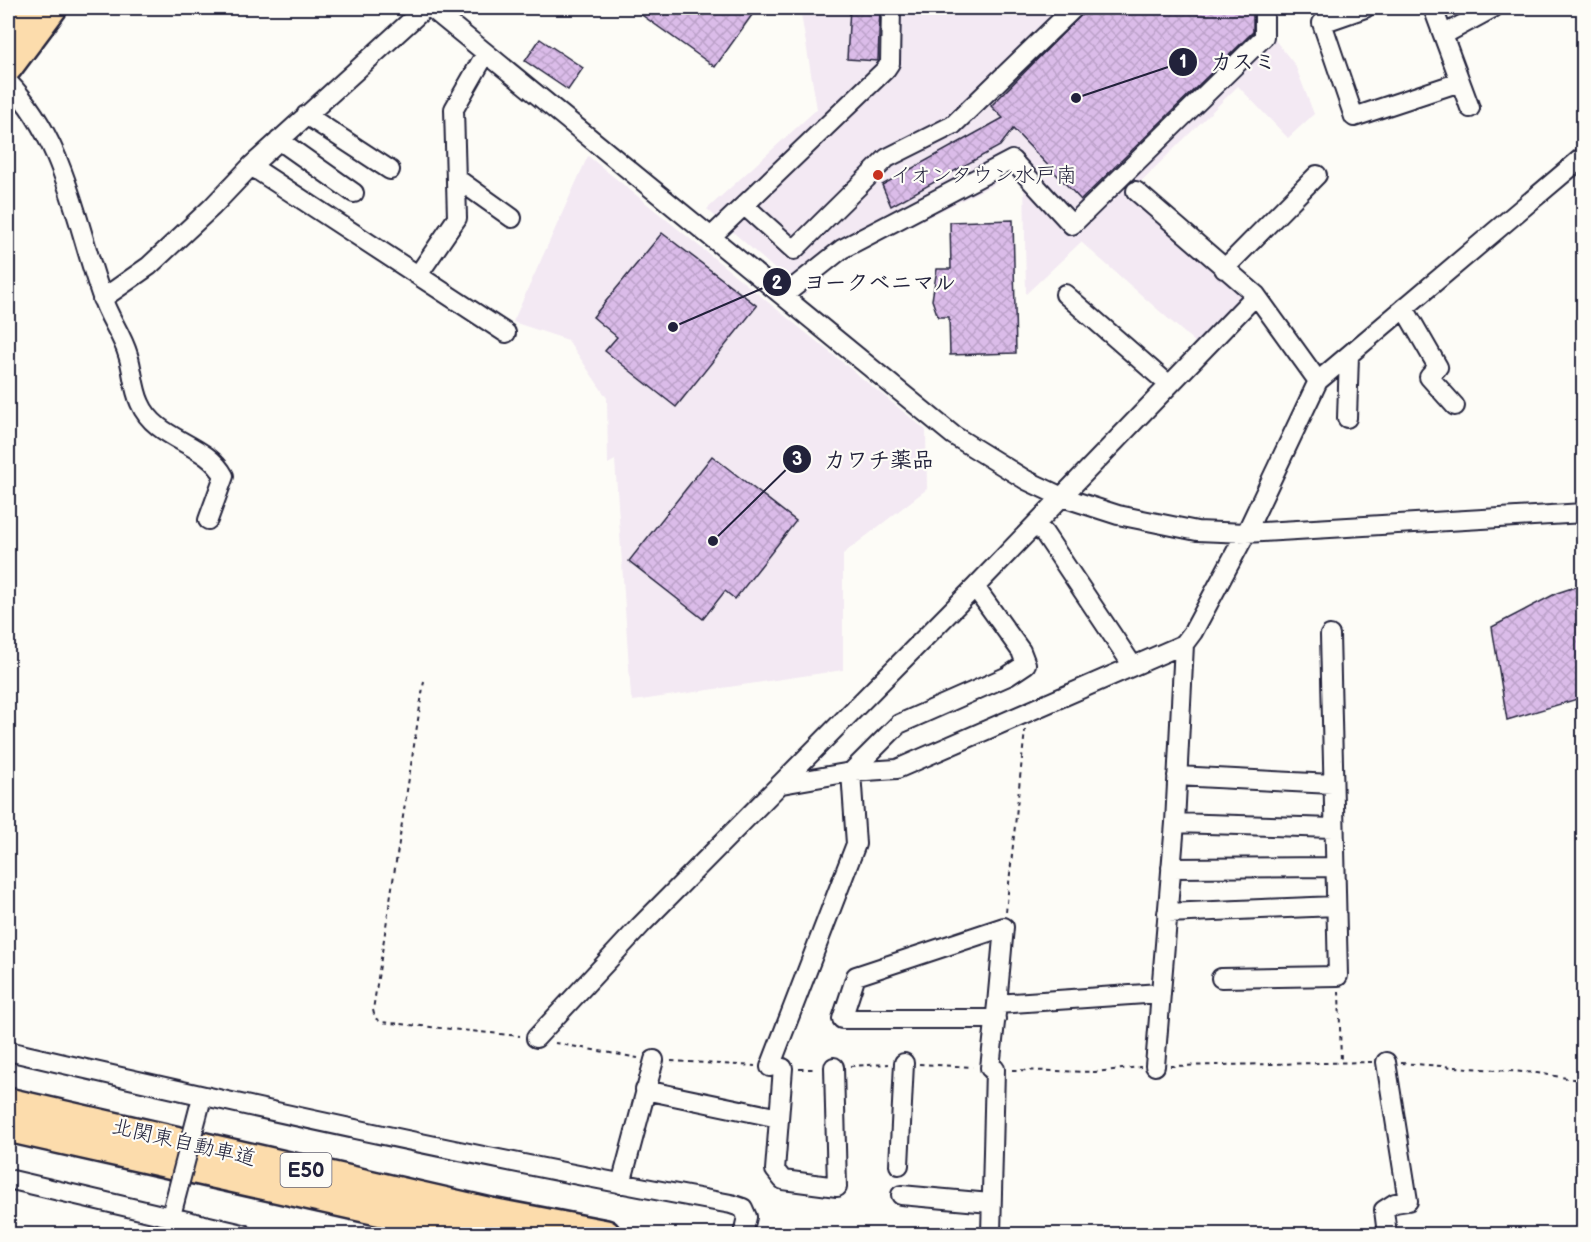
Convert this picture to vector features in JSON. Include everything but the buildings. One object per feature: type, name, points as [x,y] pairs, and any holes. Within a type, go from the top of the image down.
[{"type":"highway","points":[[8,30],[24,8]]},
{"type":"highway","points":[[8,68],[53,8]]},
{"type":"highway","name":"北関東自動車道","points":[[8,1102],[479,1209],[606,1234]]},
{"type":"highway","name":"北関東自動車道","points":[[8,1128],[480,1234]]},
{"type":"street","points":[[102,299],[149,266],[212,207],[251,166],[425,8]]},
{"type":"street","points":[[430,8],[962,441],[1026,480],[1062,497],[1162,526],[1246,533],[1584,513]]},
{"type":"street","points":[[711,237],[886,69],[890,63],[891,8]]},
{"type":"street","points":[[745,206],[794,250],[887,158],[953,125],[1074,8]]},
{"type":"street","points":[[783,296],[842,249],[1012,160],[1072,225],[1264,37],[1264,8]]},
{"type":"street","points":[[1365,8],[1322,23],[1354,117],[1460,82]]},
{"type":"street","points":[[1433,8],[1470,108]]},
{"type":"street","points":[[1443,35],[1493,8]]},
{"type":"street","points":[[418,275],[457,218],[454,109],[486,52]]},
{"type":"street","points":[[8,82],[38,117],[70,189],[102,299],[128,354],[140,404],[157,428],[216,462],[224,476],[208,520]]},
{"type":"street","points":[[306,115],[390,170]]},
{"type":"street","points":[[279,140],[354,193]]},
{"type":"street","points":[[782,784],[851,772],[897,769],[1184,644],[1194,632],[1246,533],[1318,381],[1584,156]]},
{"type":"street","points":[[251,166],[506,333]]},
{"type":"street","points":[[1224,270],[1317,175]]},
{"type":"street","points":[[456,178],[512,218]]},
{"type":"street","points":[[1136,191],[1224,270],[1256,295],[1318,381]]},
{"type":"street","points":[[1065,294],[1168,384]]},
{"type":"street","points":[[536,1038],[683,882],[975,587],[1256,295]]},
{"type":"street","points":[[1404,308],[1438,367],[1429,377],[1455,406]]},
{"type":"street","points":[[1347,418],[1349,355]]},
{"type":"street","points":[[1035,525],[1044,533],[1133,666]]},
{"type":"street","points":[[834,1067],[837,1187],[783,1180],[775,1170],[778,1119],[777,1068],[856,844],[851,772],[899,724],[1008,676],[1026,664],[1021,651],[975,587]]},
{"type":"street","points":[[1221,978],[1338,976],[1330,635]]},
{"type":"street","points":[[1155,1066],[1175,823],[1184,644]]},
{"type":"street","points":[[1177,776],[1332,784]]},
{"type":"street","points":[[1175,823],[1333,828]]},
{"type":"street","points":[[1171,868],[1334,867]]},
{"type":"street","points":[[1167,913],[1336,906]]},
{"type":"street","points":[[991,1234],[992,1069],[996,1012],[1004,927],[856,976],[842,1019],[996,1012],[1160,993]]},
{"type":"street","points":[[8,1051],[201,1101],[731,1204],[743,1208],[745,1226]]},
{"type":"street","points":[[621,1184],[654,1060]]},
{"type":"street","points":[[1386,1062],[1408,1201],[1395,1203],[1384,1210],[1387,1234]]},
{"type":"street","points":[[899,1165],[904,1063]]},
{"type":"street","points":[[645,1090],[778,1119]]},
{"type":"street","points":[[172,1213],[201,1101]]},
{"type":"street","points":[[8,1179],[172,1213],[243,1234]]},
{"type":"street","points":[[901,1195],[990,1203]]},
{"type":"path","points":[[1004,927],[1026,713]]},
{"type":"path","points":[[1338,976],[1341,1062]]},
{"type":"shaded area","name":"イオンタウン水戸南","points":[[800,8],[1275,8],[1275,40],[1295,65],[1314,114],[1288,138],[1238,86],[1125,197],[1152,213],[1244,294],[1197,344],[1081,242],[1026,294],[1024,178],[1018,172],[843,260],[804,295],[707,209],[817,109]]},
{"type":"shaded area","points":[[588,156],[926,430],[927,489],[843,554],[843,670],[641,700],[633,701],[631,697],[615,460],[608,464],[607,398],[568,340],[513,322]]},
{"type":"place","name":"カスミ","points":[[1076,98]]},
{"type":"place","name":"イオンタウン水戸南","points":[[878,175]]},
{"type":"place","name":"ヨークベニマル","points":[[673,327]]},
{"type":"place","name":"カワチ薬品","points":[[713,541]]}]
